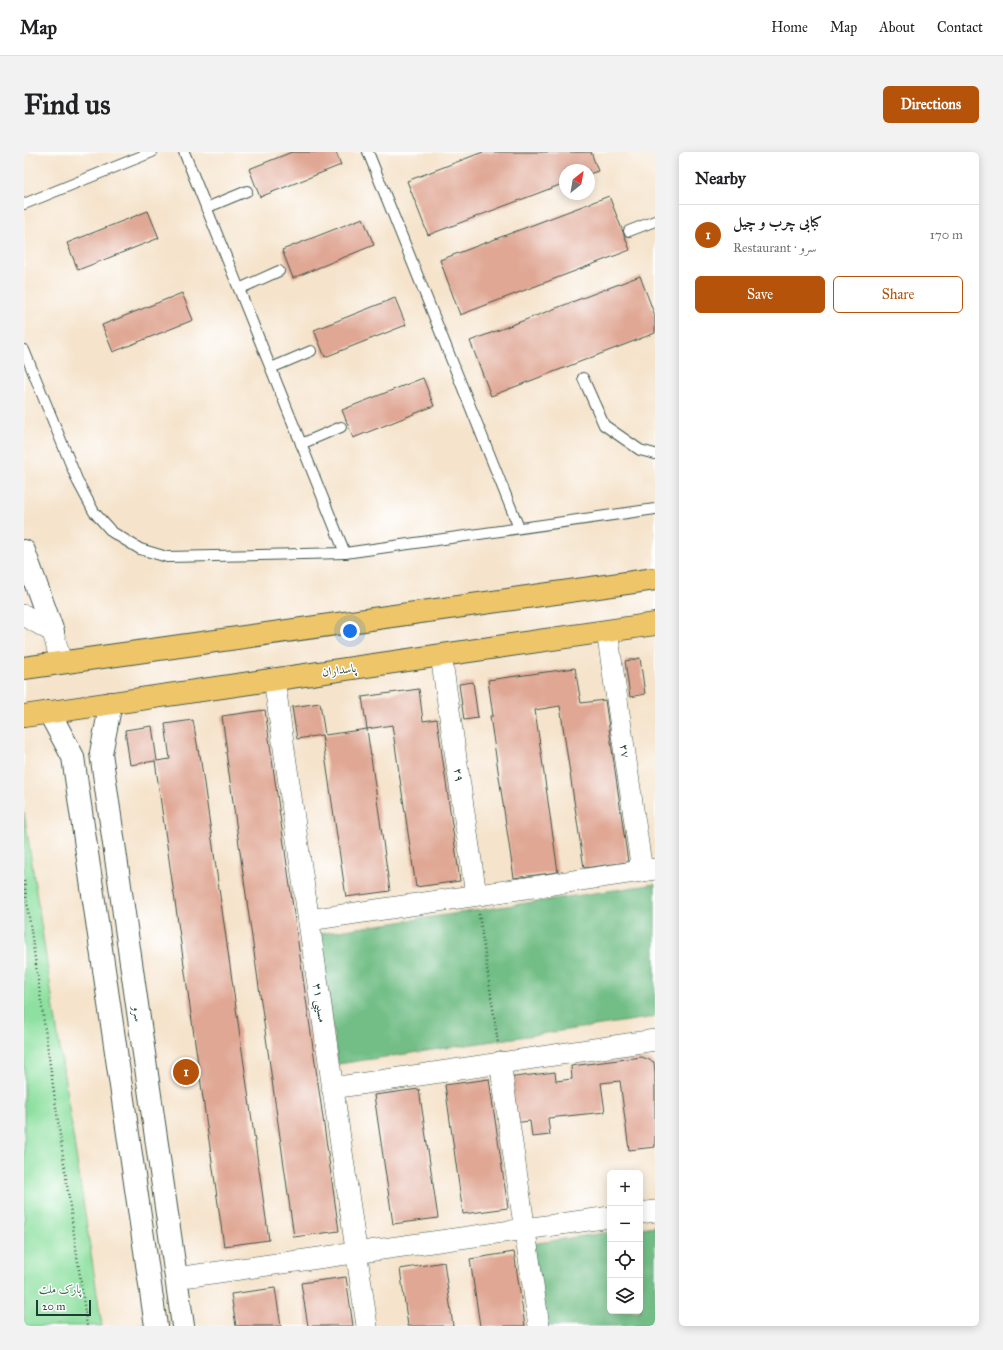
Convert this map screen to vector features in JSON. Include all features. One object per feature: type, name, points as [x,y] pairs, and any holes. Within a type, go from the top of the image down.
[{"type":"main road","points":[[24,668],[653,580]]},
{"type":"main road","name":"پاسداران","points":[[24,716],[655,624]]},
{"type":"street","points":[[24,551],[53,632],[61,662]]},
{"type":"street","points":[[24,615],[53,632]]},
{"type":"street","name":"۲۷","points":[[607,631],[649,870]]},
{"type":"street","name":"۲۹","points":[[441,655],[476,895]]},
{"type":"street","name":"۳۱ مسیبی","points":[[274,679],[367,1326]]},
{"type":"street","name":"سرو","points":[[111,703],[100,753],[183,1326]]},
{"type":"street","points":[[49,712],[74,757],[156,1326]]},
{"type":"street","points":[[308,920],[649,870]]},
{"type":"street","points":[[332,1088],[655,1040]]},
{"type":"street","points":[[500,1062],[539,1326]]},
{"type":"street","points":[[643,1213],[655,1211]]},
{"type":"street","points":[[176,1278],[607,1217]]},
{"type":"lane","points":[[24,204],[152,152]]},
{"type":"lane","points":[[184,152],[345,553]]},
{"type":"lane","points":[[368,152],[519,528]]},
{"type":"lane","points":[[206,208],[247,191]]},
{"type":"lane","points":[[629,231],[655,221]]},
{"type":"lane","points":[[239,289],[279,271]]},
{"type":"lane","points":[[24,350],[78,482],[94,512],[112,532],[140,549],[167,557],[345,553],[655,509]]},
{"type":"lane","points":[[271,368],[311,351]]},
{"type":"lane","points":[[583,378],[604,425],[640,450],[655,454]]},
{"type":"lane","points":[[301,444],[341,427]]},
{"type":"path","points":[[24,881],[87,1326]]},
{"type":"path","points":[[476,895],[500,1062]]},
{"type":"green space","name":"پارک ملت","points":[[24,812],[102,1326],[24,1326]]},
{"type":"green space","points":[[655,884],[655,1017],[338,1064],[318,934]]},
{"type":"green space","points":[[655,1226],[655,1326],[544,1326],[531,1244],[607,1232],[607,1314],[643,1314],[643,1228]]},
{"type":"building","points":[[292,152],[336,152],[341,165],[260,197],[249,169]]},
{"type":"building","points":[[483,152],[591,152],[598,171],[595,172],[595,164],[559,164],[559,185],[428,235],[407,181]]},
{"type":"building","points":[[609,196],[630,250],[460,315],[440,260]]},
{"type":"building","points":[[148,211],[159,238],[78,270],[67,243]]},
{"type":"building","points":[[363,218],[374,245],[293,278],[282,250]]},
{"type":"building","points":[[640,276],[655,316],[655,333],[491,396],[470,341]]},
{"type":"building","points":[[182,293],[193,320],[113,352],[102,325]]},
{"type":"building","points":[[395,298],[406,325],[325,357],[314,330]]},
{"type":"building","points":[[423,378],[434,406],[353,438],[342,410]]},
{"type":"building","points":[[640,658],[645,694],[630,697],[625,661]]},
{"type":"building","points":[[575,668],[581,703],[605,700],[628,862],[584,868],[560,706],[535,710],[558,872],[514,878],[490,716],[493,716],[488,680]]},
{"type":"building","points":[[473,682],[478,718],[464,720],[459,684]]},
{"type":"building","points":[[419,689],[423,721],[437,719],[460,881],[416,887],[392,725],[367,729],[362,697]]},
{"type":"building","points":[[320,703],[325,735],[367,729],[390,891],[346,897],[322,735],[297,739],[292,707]]},
{"type":"building","points":[[265,710],[339,1231],[294,1237],[222,716]]},
{"type":"building","points":[[193,720],[200,755],[269,1240],[224,1246],[155,761],[130,765],[125,730],[152,726],[157,761],[170,759],[165,724]]},
{"type":"building","points":[[642,1057],[654,1062],[655,1147],[629,1150],[620,1081],[601,1083],[605,1112],[548,1118],[550,1135],[532,1137],[530,1121],[513,1123],[507,1078],[555,1072],[556,1081],[572,1079],[571,1066]]},
{"type":"building","points":[[489,1079],[508,1208],[463,1214],[445,1085]]},
{"type":"building","points":[[419,1089],[438,1218],[393,1224],[374,1095]]},
{"type":"building","points":[[514,1252],[525,1326],[480,1326],[470,1259]]},
{"type":"building","points":[[444,1262],[453,1326],[408,1326],[400,1269]]},
{"type":"building","points":[[346,1277],[353,1326],[308,1326],[301,1283]]},
{"type":"building","points":[[275,1288],[281,1326],[236,1326],[231,1294]]},
{"type":"place","name":"کبابی چرب و چیل","points":[[186,1072]]}]
